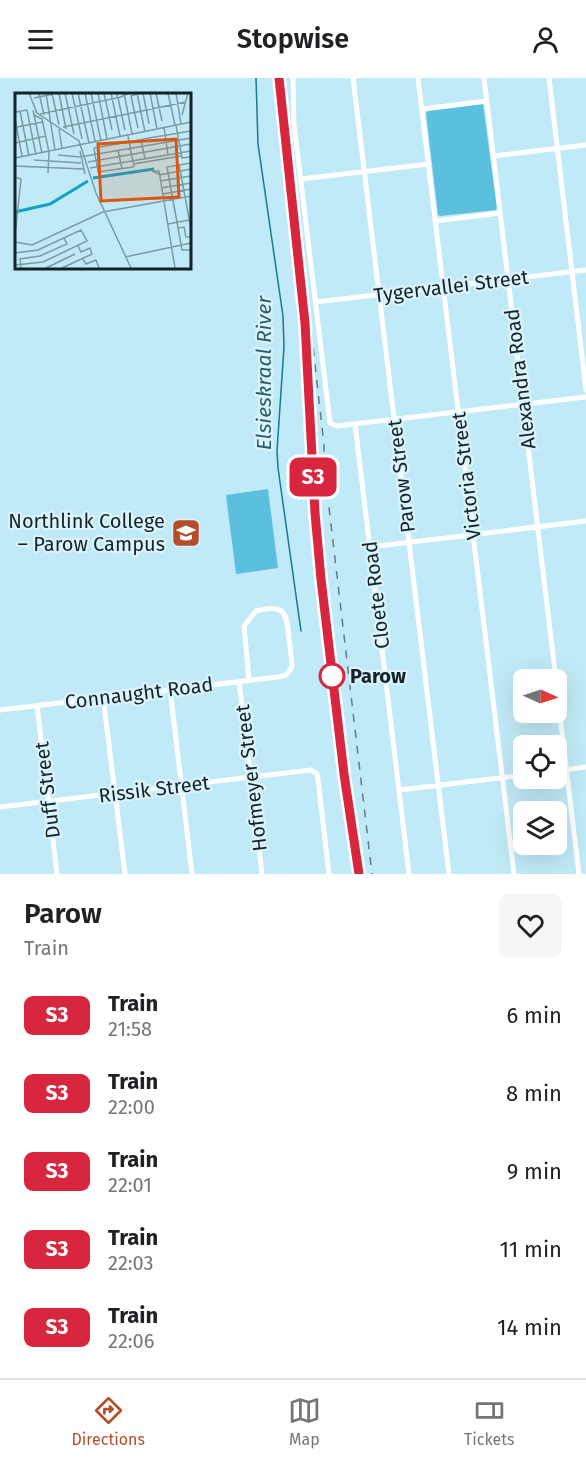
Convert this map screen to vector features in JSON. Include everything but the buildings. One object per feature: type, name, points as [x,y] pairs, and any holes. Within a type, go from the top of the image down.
[{"type":"street","points":[[293,78],[294,123],[329,421],[334,426],[586,397]]},
{"type":"street","name":"Parow Street","points":[[353,78],[449,874]]},
{"type":"street","name":"Victoria Street","points":[[418,78],[514,874]]},
{"type":"street","name":"Alexandra Road","points":[[484,78],[555,669]]},
{"type":"street","points":[[549,78],[586,390]]},
{"type":"street","points":[[422,109],[487,100]]},
{"type":"street","points":[[494,156],[586,145]]},
{"type":"street","points":[[300,179],[429,164]]},
{"type":"street","points":[[435,221],[500,213]]},
{"type":"street","name":"Tygervallei Street","points":[[315,302],[586,270]]},
{"type":"street","name":"Cloete Road","points":[[355,424],[409,874]]},
{"type":"street","points":[[370,547],[586,521]]},
{"type":"street","name":"Connaught Road","points":[[0,710],[279,677],[286,675],[292,667],[288,621],[281,610],[269,608],[256,611],[244,626],[249,680]]},
{"type":"street","name":"Hofmeyer Street","points":[[239,681],[262,874]]},
{"type":"street","points":[[170,689],[192,874]]},
{"type":"street","points":[[103,697],[125,874]]},
{"type":"street","name":"Duff Street","points":[[37,705],[57,874]]},
{"type":"street","points":[[567,770],[586,767]]},
{"type":"street","name":"Rissik Street","points":[[0,807],[308,770],[315,772],[318,776],[329,874]]},
{"type":"street","name":"Alexandra Road","points":[[567,770],[579,874]]},
{"type":"street","points":[[399,790],[513,776]]},
{"type":"shaded area","points":[[483,104],[497,208],[496,210],[440,216],[438,215],[426,113]]},
{"type":"shaded area","points":[[268,489],[278,568],[236,574],[226,495]]},
{"type":"waterway","name":"Elsieskraal River","points":[[256,78],[258,144],[283,316],[284,347],[277,451],[278,468],[301,631]]},
{"type":"railway","points":[[273,78],[299,323],[318,579],[340,775],[355,874]]},
{"type":"railway","points":[[283,78],[324,445],[324,465],[372,874]]},
{"type":"train","name":"S3","points":[[279,78],[305,323],[315,513],[321,579],[344,774],[359,874]]},
{"type":"place","name":"Northlink College – Parow Campus","points":[[186,533]]},
{"type":"place","name":"Parow","points":[[332,676]]}]
